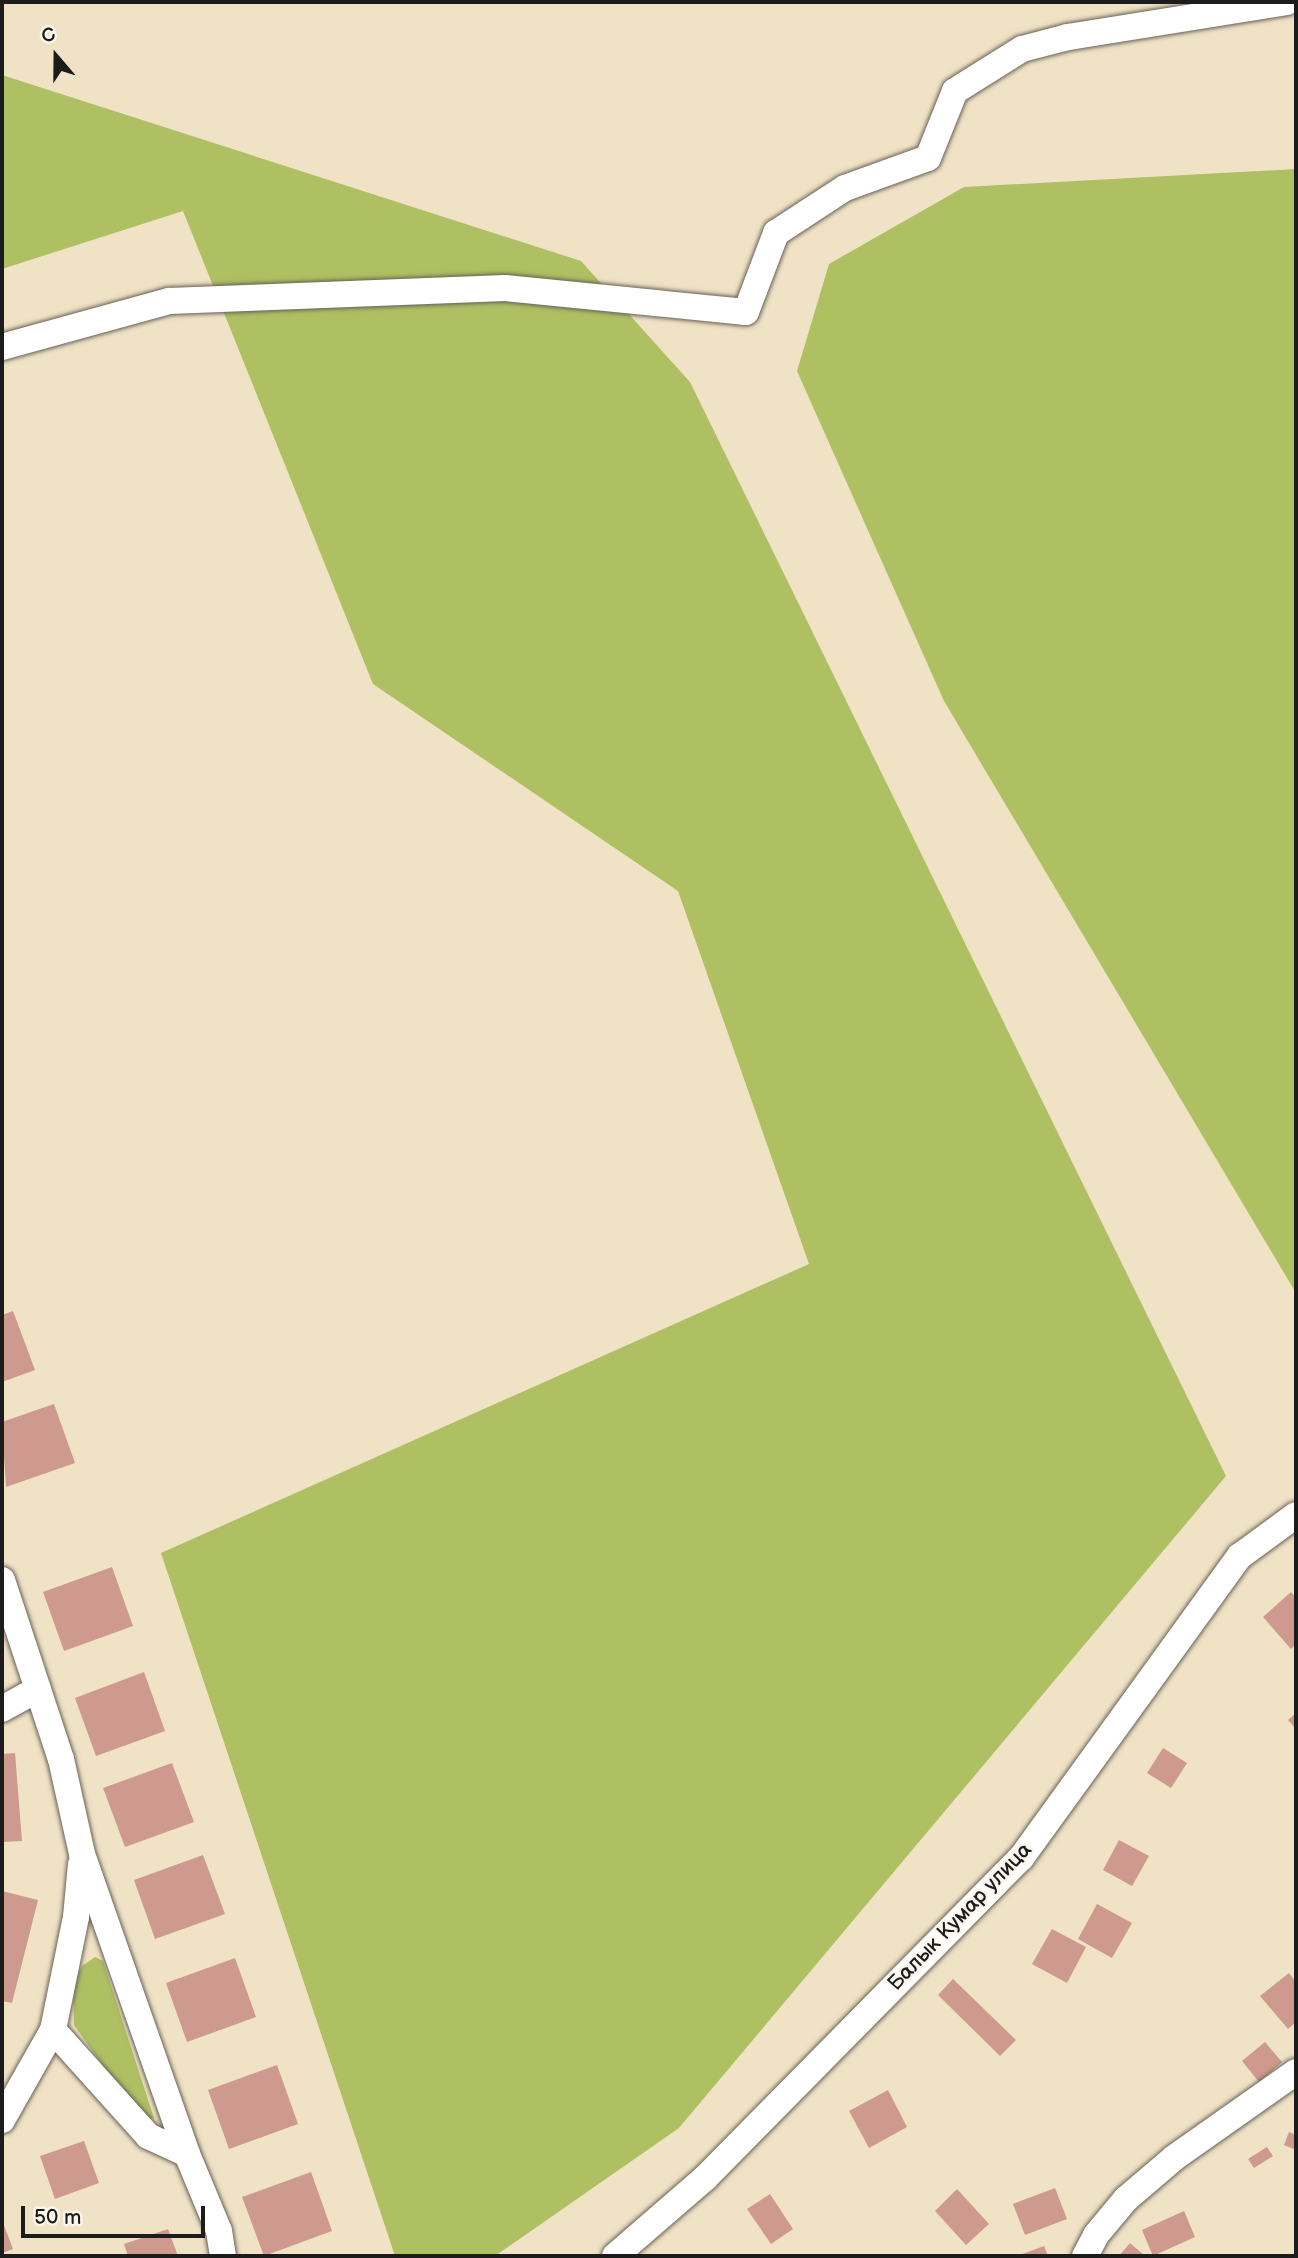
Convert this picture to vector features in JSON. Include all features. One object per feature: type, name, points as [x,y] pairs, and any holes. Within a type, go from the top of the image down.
[{"type":"street","points":[[2,347],[169,301],[505,288],[746,312],[776,233],[845,188],[928,158],[955,91],[1022,49],[1068,37],[1287,2]]},
{"type":"street","name":"Балык Кумар улица","points":[[615,2256],[705,2178],[1021,1858],[1240,1556],[1296,1515]]},
{"type":"street","points":[[2,1580],[73,1805],[82,1854],[187,2154],[219,2231],[223,2256]]},
{"type":"street","points":[[2,1709],[38,1689]]},
{"type":"street","points":[[2,2120],[52,2030],[76,1917],[82,1854]]},
{"type":"street","points":[[52,2030],[148,2136],[187,2154]]},
{"type":"street","points":[[1085,2256],[1096,2235],[1126,2199],[1174,2158],[1296,2072]]},
{"type":"green space","points":[[2,75],[581,261],[690,382],[1226,1476],[679,2128],[495,2256],[395,2256],[161,1553],[809,1264],[678,891],[373,684],[183,211],[2,269]]},
{"type":"green space","points":[[1296,169],[1296,1293],[944,701],[797,371],[829,264],[964,187]]},
{"type":"green space","points":[[95,1957],[103,1961],[154,2118],[149,2119],[111,2077],[74,2025],[73,1986],[82,1966]]},
{"type":"building","points":[[13,1311],[35,1370],[2,1382],[2,1315]]},
{"type":"building","points":[[54,1404],[75,1463],[6,1487],[2,1422]]},
{"type":"building","points":[[112,1567],[133,1626],[64,1651],[43,1592]]},
{"type":"building","points":[[1291,1592],[1296,1598],[1296,1644],[1291,1649],[1263,1617]]},
{"type":"building","points":[[144,1672],[165,1731],[96,1756],[75,1698]]},
{"type":"building","points":[[1296,1713],[1296,1729],[1288,1720]]},
{"type":"building","points":[[1163,1748],[1187,1763],[1171,1788],[1147,1773]]},
{"type":"building","points":[[15,1753],[22,1841],[2,1842],[2,1754]]},
{"type":"building","points":[[172,1763],[194,1822],[125,1847],[103,1788]]},
{"type":"building","points":[[1119,1840],[1149,1856],[1132,1886],[1103,1870]]},
{"type":"building","points":[[203,1855],[225,1914],[155,1939],[134,1880]]},
{"type":"building","points":[[2,1891],[38,1900],[12,2003],[2,2001]]},
{"type":"building","points":[[1097,1904],[1132,1923],[1112,1958],[1078,1939]]},
{"type":"building","points":[[1052,1929],[1086,1947],[1067,1983],[1032,1964]]},
{"type":"building","points":[[235,1958],[256,2017],[187,2042],[166,1983]]},
{"type":"building","points":[[1289,1973],[1296,1982],[1296,2022],[1288,2029],[1260,1996]]},
{"type":"building","points":[[953,1979],[1016,2040],[1000,2056],[938,1995]]},
{"type":"building","points":[[1265,2042],[1282,2062],[1259,2082],[1242,2061]]},
{"type":"building","points":[[277,2065],[298,2124],[229,2149],[208,2090]]},
{"type":"building","points":[[888,2090],[907,2127],[869,2148],[849,2111]]},
{"type":"building","points":[[1289,2132],[1296,2135],[1296,2150],[1284,2145]]},
{"type":"building","points":[[84,2141],[99,2183],[55,2199],[40,2156]]},
{"type":"building","points":[[1267,2147],[1273,2156],[1254,2168],[1248,2159]]},
{"type":"building","points":[[311,2172],[332,2231],[264,2256],[242,2197]]},
{"type":"building","points":[[1055,2188],[1067,2219],[1025,2235],[1013,2204]]},
{"type":"building","points":[[957,2189],[989,2224],[966,2245],[935,2211]]},
{"type":"building","points":[[770,2194],[793,2229],[771,2244],[747,2209]]},
{"type":"building","points":[[1184,2211],[1195,2237],[1153,2256],[1142,2230]]},
{"type":"building","points":[[2,2220],[13,2249],[2,2253]]},
{"type":"building","points":[[168,2229],[178,2256],[128,2256],[124,2244]]},
{"type":"building","points":[[1130,2243],[1145,2256],[1119,2256]]},
{"type":"building","points":[[1044,2246],[1048,2256],[1017,2256]]}]
